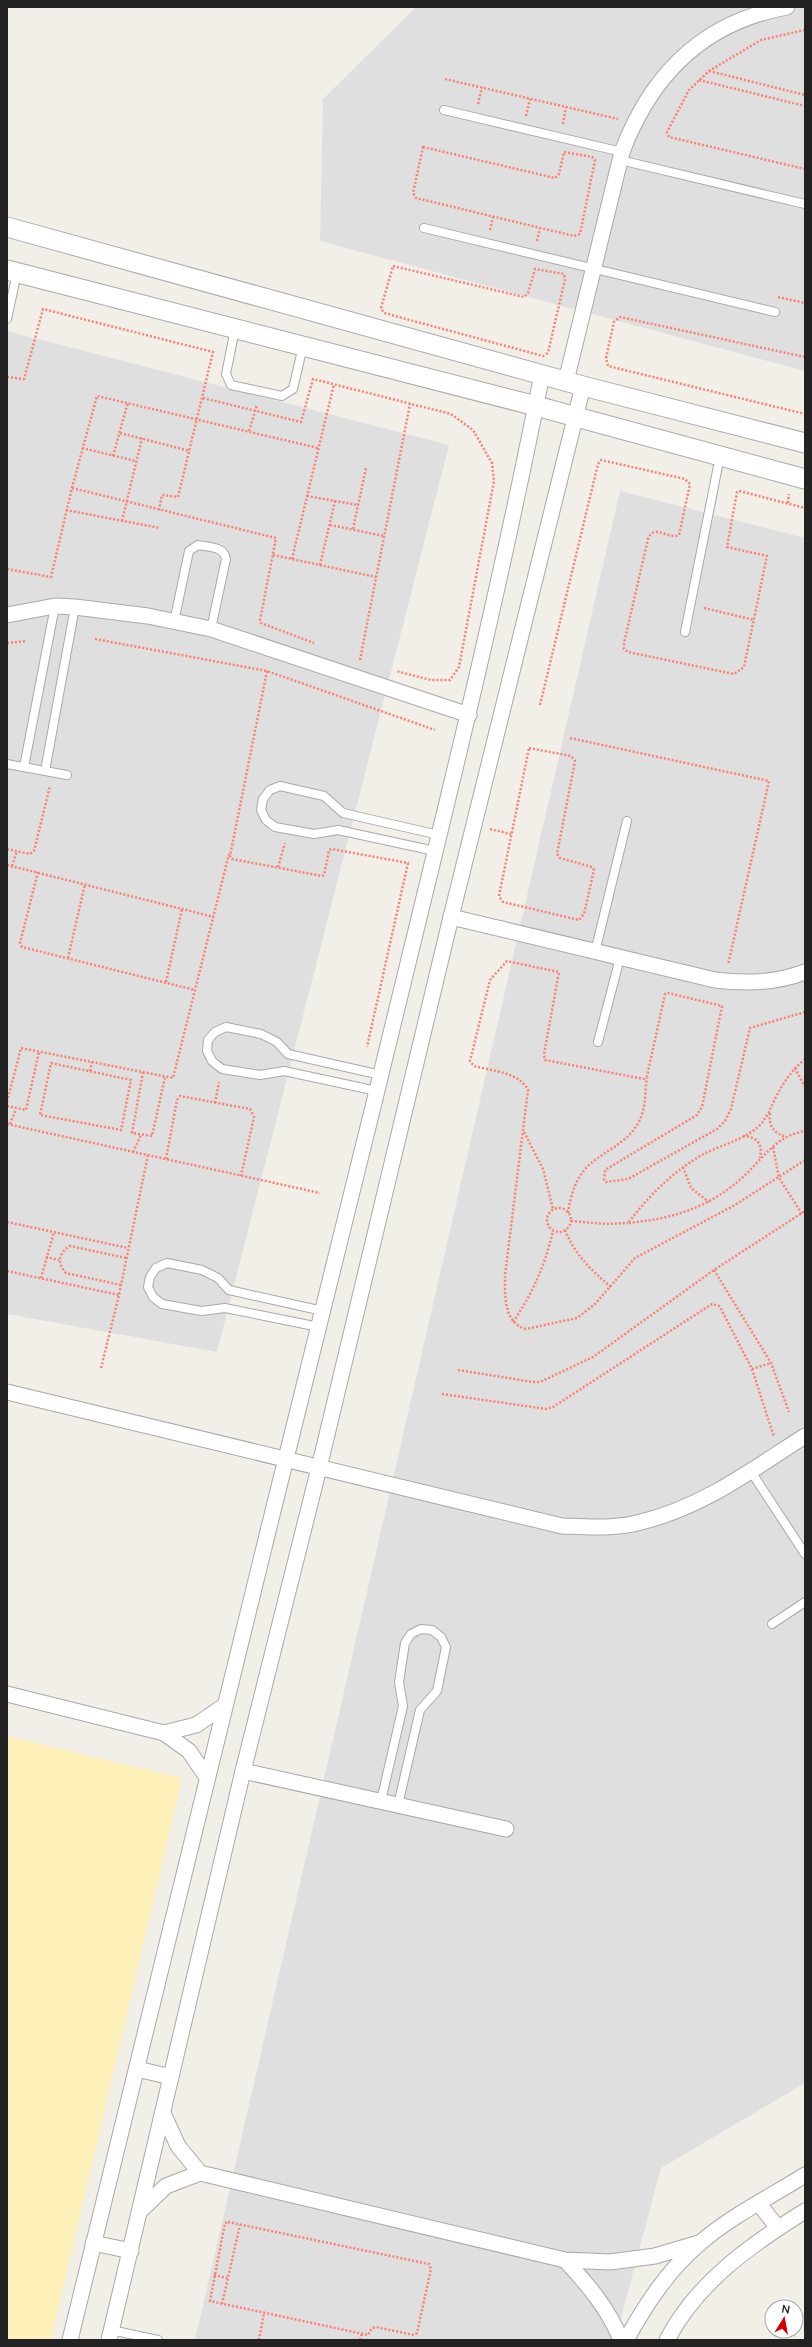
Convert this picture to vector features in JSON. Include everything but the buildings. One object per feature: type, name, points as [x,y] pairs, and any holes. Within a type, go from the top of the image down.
[{"type":"street","points":[[110,2335],[243,1771],[319,1468],[451,917],[575,418],[574,383],[595,269],[621,156],[633,123],[649,96],[668,71],[692,50],[717,32],[746,18],[787,7]]},
{"type":"street","points":[[7,227],[574,383],[805,443]]},
{"type":"street","points":[[12,272],[536,406],[575,418],[805,479]]},
{"type":"street","points":[[70,2340],[137,2069],[206,1776],[323,1312],[469,715],[542,374]]},
{"type":"street","points":[[7,615],[55,606],[75,607],[112,610],[211,630],[469,715]]},
{"type":"street","points":[[451,917],[620,958],[725,981],[768,982],[805,972]]},
{"type":"street","points":[[7,1392],[562,1526],[601,1528],[640,1523],[678,1512],[713,1495],[805,1436]]},
{"type":"street","points":[[7,1694],[164,1733],[189,1750],[206,1776]]},
{"type":"street","points":[[164,1733],[196,1724],[224,1706]]},
{"type":"street","points":[[243,1771],[506,1829]]},
{"type":"street","points":[[137,2069],[171,2077]]},
{"type":"street","points":[[163,2113],[178,2146],[200,2173]]},
{"type":"street","points":[[140,2211],[166,2186],[200,2173],[565,2260],[610,2262],[655,2256],[700,2243]]},
{"type":"street","points":[[626,2340],[644,2308],[669,2274],[700,2243],[728,2222],[805,2175]]},
{"type":"street","points":[[759,2204],[778,2228]]},
{"type":"street","points":[[667,2340],[691,2303],[718,2274],[747,2249],[805,2211]]},
{"type":"street","points":[[93,2243],[131,2251]]},
{"type":"street","points":[[565,2260],[590,2287],[612,2317],[621,2340]]},
{"type":"lane","points":[[444,110],[805,204]]},
{"type":"lane","points":[[424,228],[775,312]]},
{"type":"lane","points":[[7,319],[12,272]]},
{"type":"lane","points":[[235,329],[226,374],[231,385],[282,396],[288,394],[293,389],[303,346]]},
{"type":"lane","points":[[685,632],[720,456]]},
{"type":"lane","points":[[174,622],[189,551],[198,545],[220,549],[224,551],[226,559],[211,630]]},
{"type":"lane","points":[[24,767],[55,606]]},
{"type":"lane","points":[[49,772],[75,607]]},
{"type":"lane","points":[[7,764],[67,775]]},
{"type":"lane","points":[[435,851],[338,830],[314,834],[275,827],[266,820],[261,810],[263,799],[270,790],[280,786],[324,796],[339,811],[346,814],[439,835]]},
{"type":"lane","points":[[595,952],[627,821]]},
{"type":"lane","points":[[598,1042],[620,958]]},
{"type":"lane","points":[[377,1091],[284,1071],[260,1075],[222,1068],[212,1061],[207,1051],[208,1040],[215,1032],[226,1027],[269,1037],[288,1054],[381,1075]]},
{"type":"lane","points":[[319,1327],[225,1308],[201,1311],[162,1304],[153,1298],[150,1292],[148,1287],[150,1276],[156,1268],[166,1263],[202,1270],[218,1278],[230,1290],[323,1312]]},
{"type":"lane","points":[[750,1470],[805,1554]]},
{"type":"lane","points":[[772,1624],[805,1602]]},
{"type":"lane","points":[[381,1801],[403,1706],[399,1682],[405,1643],[411,1634],[421,1629],[432,1630],[441,1637],[446,1647],[440,1682],[432,1699],[420,1710],[398,1805]]},
{"type":"lane","points":[[110,2335],[158,2340]]},
{"type":"path","points":[[805,30],[761,40],[708,71],[689,90],[667,131],[669,137],[805,169]]},
{"type":"path","points":[[708,71],[805,95]]},
{"type":"path","points":[[445,79],[633,123]]},
{"type":"path","points":[[699,80],[805,106]]},
{"type":"path","points":[[423,147],[555,178],[559,174],[564,152],[592,157],[594,162],[580,234],[574,236],[416,198],[413,193],[423,147]]},
{"type":"path","points":[[393,266],[524,297],[528,293],[535,268],[564,274],[566,277],[548,353],[543,356],[384,313],[381,308],[393,266]]},
{"type":"path","points":[[7,377],[22,380],[25,378],[43,309],[211,351],[213,353],[203,398],[178,497],[162,495],[159,510]]},
{"type":"path","points":[[805,357],[620,317],[614,322],[606,358],[608,366],[805,414]]},
{"type":"path","points":[[203,398],[301,422],[313,379],[451,414],[473,430],[492,463],[494,481],[459,667],[450,680],[431,680],[388,668]]},
{"type":"path","points":[[292,559],[334,384]]},
{"type":"path","points":[[7,569],[51,578],[66,510],[97,396],[128,402],[318,448]]},
{"type":"path","points":[[114,456],[128,402]]},
{"type":"path","points":[[360,661],[410,404]]},
{"type":"path","points":[[249,431],[256,411]]},
{"type":"path","points":[[120,433],[190,451]]},
{"type":"path","points":[[122,521],[142,438]]},
{"type":"path","points":[[82,448],[136,461]]},
{"type":"path","points":[[540,705],[598,464],[601,460],[685,478],[690,484],[679,536],[655,531],[650,534],[648,539],[624,643],[626,651],[734,674],[744,667],[767,556],[728,547],[737,492],[739,491],[805,508]]},
{"type":"path","points":[[353,529],[366,468]]},
{"type":"path","points":[[72,488],[276,538],[260,621],[318,644]]},
{"type":"path","points":[[307,496],[358,505]]},
{"type":"path","points":[[320,565],[335,501]]},
{"type":"path","points":[[66,510],[160,528]]},
{"type":"path","points":[[330,525],[384,536]]},
{"type":"path","points":[[273,555],[376,577]]},
{"type":"path","points":[[691,605],[754,620]]},
{"type":"path","points":[[95,639],[267,671],[435,730]]},
{"type":"path","points":[[7,643],[27,641]]},
{"type":"path","points":[[353,658],[367,663]]},
{"type":"path","points":[[7,1102],[19,1049],[165,1077],[173,1077],[229,854],[267,671]]},
{"type":"path","points":[[570,738],[769,781],[725,981]]},
{"type":"path","points":[[530,748],[571,756],[575,759],[557,854],[560,858],[592,867],[595,871],[584,914],[579,920],[503,902],[499,898],[530,748]]},
{"type":"path","points":[[7,849],[30,854],[34,851],[49,772]]},
{"type":"path","points":[[278,867],[290,830]]},
{"type":"path","points":[[229,854],[232,859],[323,876],[329,850],[332,849],[407,862],[367,1047]]},
{"type":"path","points":[[12,866],[17,851]]},
{"type":"path","points":[[7,865],[214,917]]},
{"type":"path","points":[[38,872],[20,945],[195,990]]},
{"type":"path","points":[[68,958],[85,884]]},
{"type":"path","points":[[166,983],[182,909]]},
{"type":"path","points":[[647,1076],[642,1079],[545,1060],[544,1054],[559,972],[507,961],[490,980],[470,1061],[473,1065],[517,1078],[524,1083],[528,1090],[524,1132],[505,1275],[504,1297],[513,1322],[526,1329],[577,1318],[595,1304],[611,1287],[628,1263],[635,1258],[734,1205],[779,1178],[805,1160]]},
{"type":"path","points":[[568,1213],[571,1195],[578,1178],[590,1164],[621,1144],[642,1115],[647,1076],[665,994],[668,993],[722,1006],[702,1107],[697,1115],[604,1171],[604,1180],[606,1182],[628,1179],[717,1129],[725,1121],[731,1109],[750,1028],[805,1012]]},
{"type":"path","points":[[7,1106],[25,1110],[27,1108],[39,1052]]},
{"type":"path","points":[[628,1223],[644,1202],[682,1167],[722,1145],[743,1136],[759,1126],[770,1110],[784,1081],[805,1059]]},
{"type":"path","points":[[90,1071],[92,1062]]},
{"type":"path","points":[[51,1063],[90,1071],[131,1080],[121,1130],[40,1115],[51,1063]]},
{"type":"path","points":[[215,1102],[222,1068]]},
{"type":"path","points":[[795,1068],[805,1087]]},
{"type":"path","points":[[142,1072],[131,1131],[141,1135],[152,1136],[165,1077]]},
{"type":"path","points":[[166,1159],[177,1100],[180,1096],[250,1109],[253,1113],[241,1176]]},
{"type":"path","points":[[16,1109],[9,1124],[320,1193]]},
{"type":"path","points":[[770,1110],[769,1120],[772,1128],[778,1134],[786,1137]]},
{"type":"path","points":[[571,1221],[606,1224],[628,1223],[656,1220],[683,1213],[709,1202],[745,1175],[760,1158],[786,1137],[805,1130]]},
{"type":"path","points":[[524,1132],[542,1169],[553,1209]]},
{"type":"path","points":[[133,1152],[141,1135]]},
{"type":"path","points":[[743,1136],[752,1136],[759,1142],[762,1150],[760,1158]]},
{"type":"path","points":[[458,1370],[526,1382],[540,1382],[594,1357],[714,1270],[804,1213],[779,1178],[773,1147]]},
{"type":"path","points":[[101,1368],[119,1295],[148,1155]]},
{"type":"path","points":[[682,1167],[691,1188],[709,1202]]},
{"type":"path","points":[[553,1231],[547,1223],[549,1213],[553,1209],[564,1209],[568,1213],[571,1221]]},
{"type":"path","points":[[565,1230],[571,1221]]},
{"type":"path","points":[[7,1222],[128,1248]]},
{"type":"path","points":[[553,1231],[565,1230]]},
{"type":"path","points":[[565,1230],[572,1246],[581,1260],[611,1287]]},
{"type":"path","points":[[513,1322],[527,1301],[538,1279],[553,1231]]},
{"type":"path","points":[[41,1278],[54,1232]]},
{"type":"path","points":[[121,1285],[66,1273],[61,1268],[59,1260],[64,1249],[70,1246],[126,1258]]},
{"type":"path","points":[[46,1257],[59,1260]]},
{"type":"path","points":[[714,1270],[771,1363],[789,1412]]},
{"type":"path","points":[[7,1271],[119,1295]]},
{"type":"path","points":[[442,1394],[546,1409],[553,1407],[712,1304],[719,1306],[721,1309],[752,1369],[779,1452]]},
{"type":"path","points":[[752,1369],[771,1363]]},
{"type":"path","points":[[225,2224],[240,2225],[430,2265],[416,2334],[376,2327],[372,2328],[370,2334],[362,2334],[209,2300],[225,2224]]},
{"type":"path","points":[[222,2304],[240,2225]]},
{"type":"path","points":[[214,2275],[228,2278]]},
{"type":"path","points":[[258,2340],[264,2313]]},
{"type":"path","points":[[360,2340],[362,2334]]},
{"type":"shaded area","points":[[416,7],[805,7],[805,371],[320,241],[323,99]]},
{"type":"shaded area","points":[[7,331],[449,445],[217,1352],[7,1314]]},
{"type":"shaded area","points":[[620,491],[805,538],[805,2083],[661,2168],[615,2340],[195,2340]]},
{"type":"sand","points":[[7,1736],[182,1778],[51,2340],[7,2340]]}]
